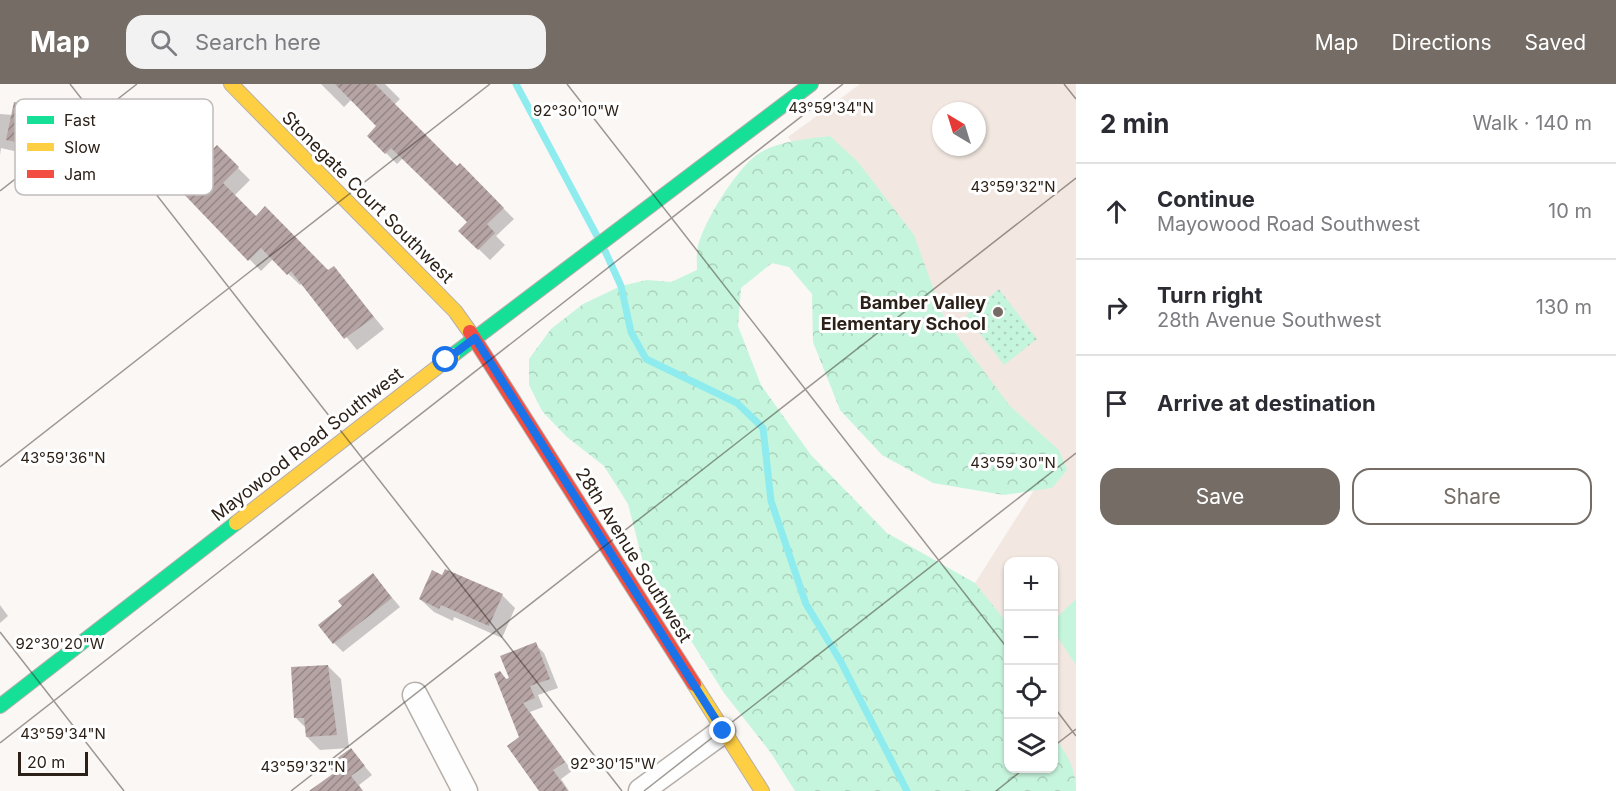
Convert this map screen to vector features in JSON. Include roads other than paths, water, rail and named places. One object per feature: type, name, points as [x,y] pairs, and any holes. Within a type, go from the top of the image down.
[{"type":"street","name":"Stonegate Court Southwest","points":[[231,84],[455,311],[475,338]]},
{"type":"street","name":"Mayowood Road Southwest","points":[[0,706],[639,212],[811,84]]},
{"type":"street","name":"28th Avenue Southwest","points":[[475,338],[762,791]]},
{"type":"street","points":[[415,695],[465,791]]},
{"type":"street","points":[[641,791],[723,731]]},
{"type":"waterway","points":[[516,84],[597,236]]},
{"type":"waterway","points":[[605,251],[621,286],[631,332],[646,359],[737,403],[763,428],[771,501],[806,604],[841,662],[907,791]]},
{"type":"place","name":"Bamber Valley Elementary School","points":[[998,312]]}]
